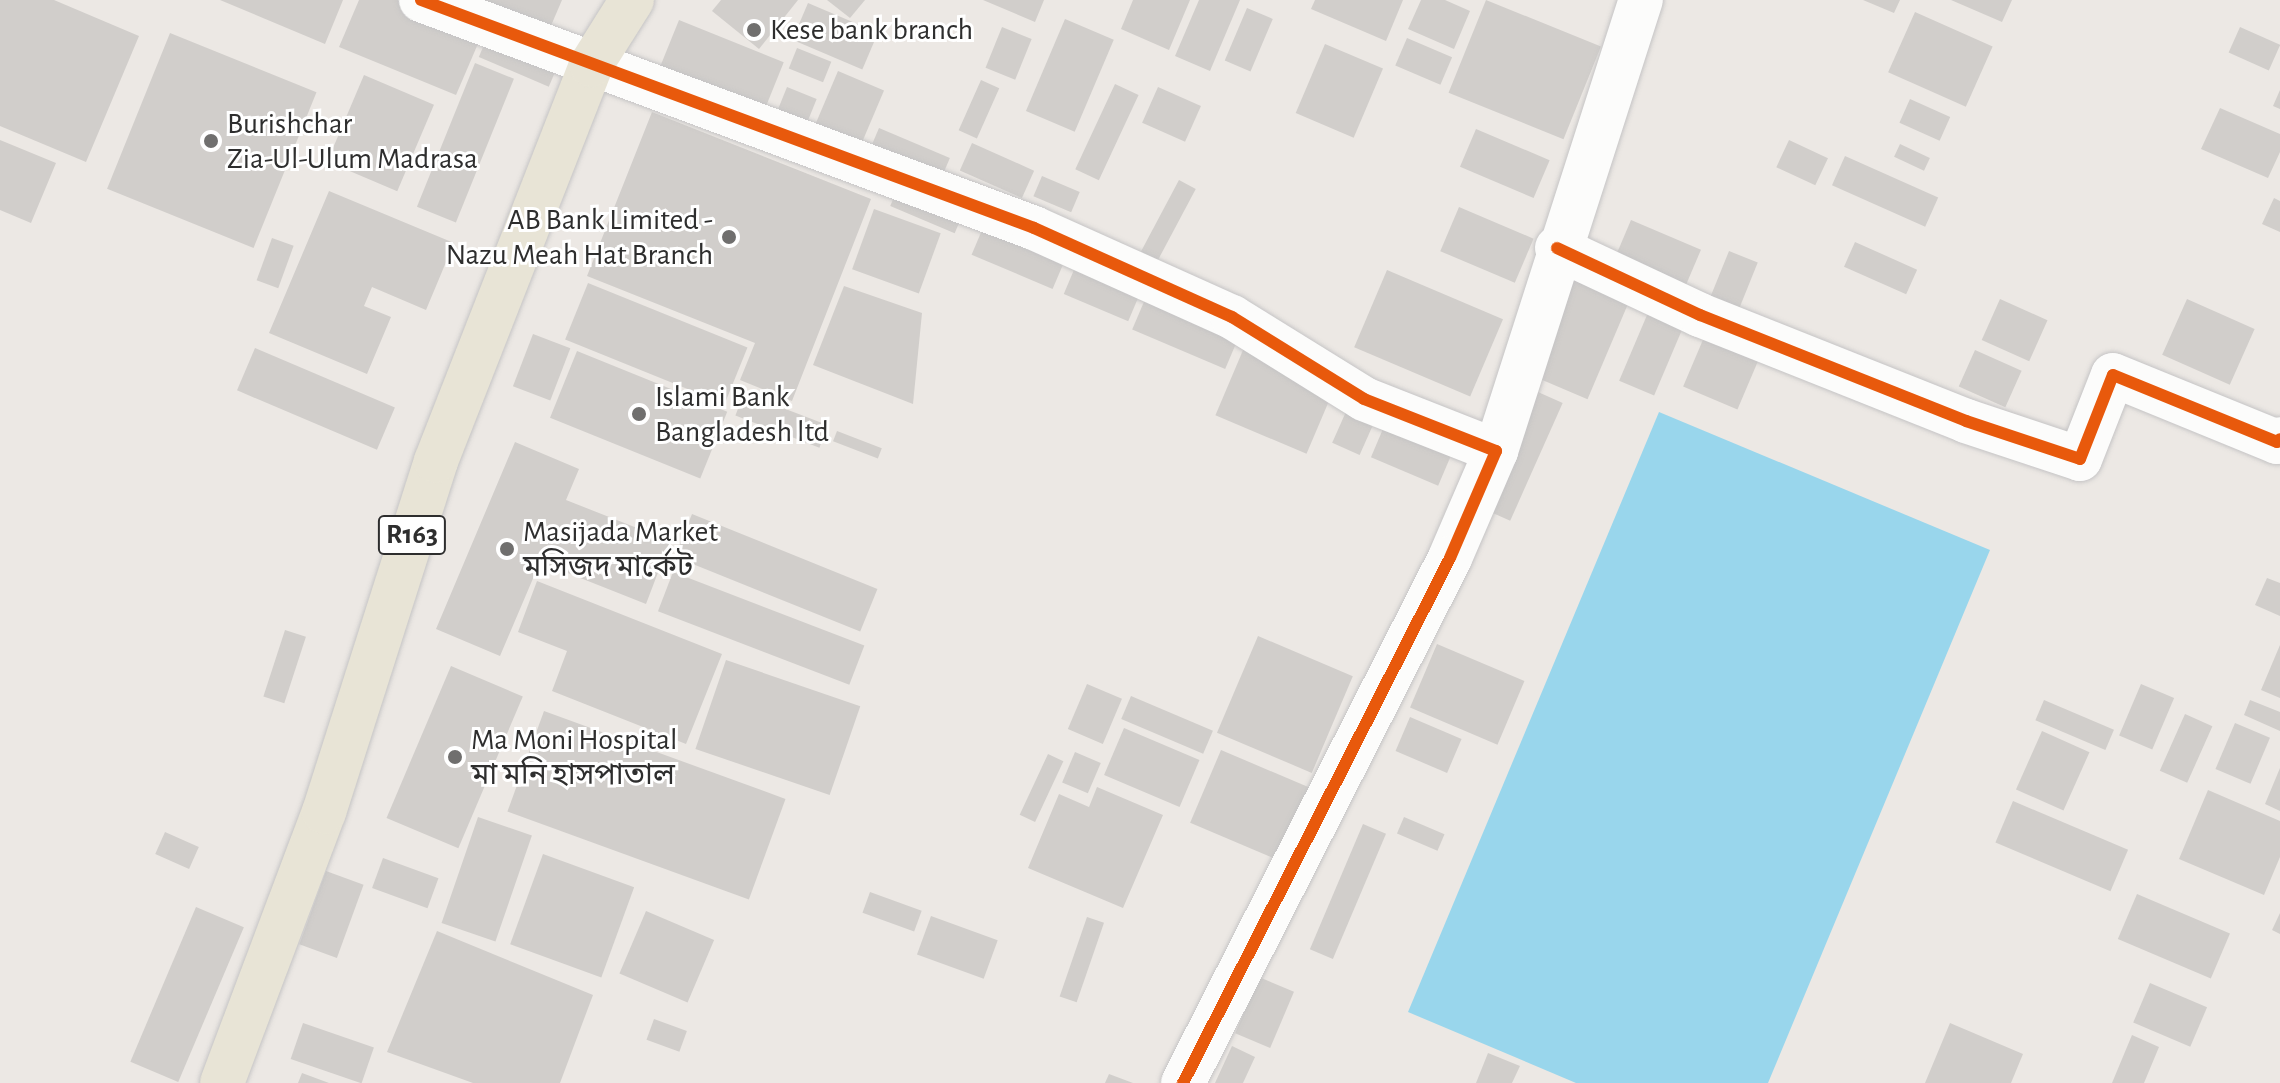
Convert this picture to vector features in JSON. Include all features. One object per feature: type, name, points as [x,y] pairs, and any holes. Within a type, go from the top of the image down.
[{"type":"main road","name":"R163","points":[[222,1083],[324,812],[436,461],[591,65],[632,0]]},
{"type":"street","points":[[421,0],[1034,228],[1232,317],[1364,399],[1496,451]]},
{"type":"street","points":[[1183,1083],[1450,558],[1496,451],[1557,248],[1641,0]]},
{"type":"street","points":[[1557,248],[1700,315],[1966,421],[2080,459],[2113,375],[2277,442],[2280,439]]},
{"type":"water","points":[[1659,412],[1990,550],[1768,1083],[1576,1083],[1408,1012]]},
{"type":"building","points":[[0,0],[54,0],[139,36],[86,162],[0,126]]},
{"type":"building","points":[[220,0],[343,0],[325,44]]},
{"type":"building","points":[[359,0],[405,0],[483,32],[456,95],[339,47]]},
{"type":"building","points":[[464,0],[562,0],[547,35]]},
{"type":"building","name":"Kese bank branch","points":[[721,0],[798,0],[759,49],[712,11]]},
{"type":"building","points":[[827,0],[865,0],[850,18]]},
{"type":"building","points":[[983,0],[1044,0],[1035,22]]},
{"type":"building","points":[[1133,0],[1190,0],[1169,50],[1121,29]]},
{"type":"building","points":[[1199,0],[1240,0],[1210,71],[1175,56]]},
{"type":"building","points":[[1315,0],[1403,0],[1386,41],[1311,9]]},
{"type":"building","points":[[1421,0],[1445,0],[1470,11],[1454,49],[1408,29]]},
{"type":"building","points":[[1486,0],[1601,46],[1564,139],[1449,93]]},
{"type":"building","points":[[1863,0],[1900,0],[1894,13]]},
{"type":"building","points":[[1951,0],[2012,0],[2002,22]]},
{"type":"building","points":[[808,3],[878,33],[862,70],[792,40]]},
{"type":"building","points":[[1247,8],[1273,19],[1251,71],[1225,60]]},
{"type":"building","points":[[1915,12],[1993,47],[1966,107],[1888,72]]},
{"type":"building","points":[[1065,19],[1114,40],[1075,132],[1026,111]]},
{"type":"building","points":[[679,20],[784,62],[761,119],[656,77]]},
{"type":"building","points":[[1002,27],[1032,39],[1015,80],[986,68]]},
{"type":"building","points":[[2240,27],[2280,45],[2269,70],[2229,53]]},
{"type":"building","name":"Burishchar Zia-Ul-Ulum Madrasa","points":[[170,33],[316,92],[254,248],[107,189]]},
{"type":"building","points":[[489,33],[559,63],[549,87],[479,57]]},
{"type":"building","points":[[1407,38],[1452,57],[1440,85],[1395,66]]},
{"type":"building","points":[[1325,44],[1383,69],[1354,138],[1296,113]]},
{"type":"building","points":[[797,48],[831,62],[823,82],[789,68]]},
{"type":"building","points":[[475,63],[514,79],[456,222],[417,207]]},
{"type":"building","points":[[838,71],[884,91],[859,149],[813,129]]},
{"type":"building","points":[[364,75],[434,105],[397,191],[327,162]]},
{"type":"building","points":[[981,80],[999,88],[977,138],[959,130]]},
{"type":"building","points":[[1115,84],[1139,95],[1099,180],[1075,169]]},
{"type":"building","points":[[787,87],[817,99],[806,125],[777,113]]},
{"type":"building","points":[[1158,87],[1201,106],[1185,142],[1142,123]]},
{"type":"building","points":[[2280,90],[2280,109],[2273,106]]},
{"type":"building","points":[[1910,99],[1950,117],[1940,141],[1899,123]]},
{"type":"building","points":[[2220,108],[2280,134],[2280,152],[2268,178],[2201,149]]},
{"type":"building","name":"AB Bank Limited - Nazu Meah Hat Branch","points":[[652,112],[871,199],[792,401],[740,380],[755,343],[587,276]]},
{"type":"building","points":[[879,128],[950,158],[939,184],[868,154]]},
{"type":"building","points":[[1476,129],[1550,160],[1534,198],[1460,167]]},
{"type":"building","points":[[0,140],[56,163],[31,223],[0,210]]},
{"type":"building","points":[[1789,140],[1828,158],[1815,185],[1776,167]]},
{"type":"building","points":[[972,143],[1034,171],[1022,198],[960,170]]},
{"type":"building","points":[[1900,144],[1930,158],[1924,171],[1894,157]]},
{"type":"building","points":[[1845,156],[1938,197],[1925,227],[1832,185]]},
{"type":"building","points":[[1042,176],[1080,192],[1071,212],[1033,196]]},
{"type":"building","points":[[1179,180],[1196,189],[1158,260],[1141,252]]},
{"type":"building","points":[[900,183],[964,210],[955,233],[890,206]]},
{"type":"building","points":[[329,191],[454,243],[426,310],[372,287],[364,306],[391,317],[367,374],[269,333]]},
{"type":"building","points":[[2274,198],[2280,201],[2280,232],[2262,224]]},
{"type":"building","points":[[1459,207],[1534,239],[1515,283],[1440,251]]},
{"type":"building","points":[[874,209],[941,233],[919,293],[852,269]]},
{"type":"building","points":[[988,216],[1069,250],[1053,289],[972,255]]},
{"type":"building","points":[[1631,220],[1701,250],[1686,286],[1616,256]]},
{"type":"building","points":[[272,238],[294,246],[278,288],[257,280]]},
{"type":"building","points":[[1855,242],[1917,270],[1906,294],[1844,267]]},
{"type":"building","points":[[1729,251],[1758,263],[1739,309],[1710,297]]},
{"type":"building","points":[[1079,258],[1143,285],[1128,321],[1064,294]]},
{"type":"building","points":[[1573,267],[1633,292],[1588,399],[1528,374]]},
{"type":"building","points":[[1387,270],[1503,319],[1470,397],[1354,347]]},
{"type":"building","points":[[588,283],[747,347],[725,404],[565,340]]},
{"type":"building","points":[[844,286],[922,313],[913,404],[813,365]]},
{"type":"building","points":[[1149,290],[1242,329],[1225,369],[1132,330]]},
{"type":"building","points":[[2000,299],[2048,320],[2029,361],[1982,340]]},
{"type":"building","points":[[2187,299],[2255,329],[2230,385],[2162,355]]},
{"type":"building","points":[[1650,308],[1685,323],[1654,396],[1619,381]]},
{"type":"building","points":[[533,334],[570,348],[550,401],[513,386]]},
{"type":"building","points":[[1705,335],[1759,358],[1737,410],[1683,387]]},
{"type":"building","points":[[1249,336],[1340,375],[1307,454],[1215,415]]},
{"type":"building","points":[[255,348],[395,407],[377,450],[237,390]]},
{"type":"building","points":[[1975,350],[2022,371],[2005,407],[1959,387]]},
{"type":"building","name":"Islami Bank Bangladesh ltd","points":[[577,351],[727,412],[700,478],[550,418]]},
{"type":"building","points":[[1357,387],[1384,399],[1360,455],[1332,443]]},
{"type":"building","points":[[1538,392],[1563,403],[1510,521],[1486,510]]},
{"type":"building","points":[[744,393],[828,425],[819,448],[735,415]]},
{"type":"building","points":[[1394,403],[1461,432],[1438,486],[1371,457]]},
{"type":"building","points":[[837,431],[882,448],[878,458],[833,441]]},
{"type":"building","name":"Masijada Market মসিজদ মার্কেট","points":[[515,442],[579,469],[566,500],[670,541],[646,604],[540,562],[500,656],[436,629]]},
{"type":"building","points":[[692,514],[877,589],[860,632],[675,557]]},
{"type":"building","points":[[673,572],[864,645],[849,685],[658,611]]},
{"type":"building","points":[[2267,578],[2280,583],[2280,616],[2255,605]]},
{"type":"building","points":[[537,581],[722,654],[686,744],[552,691],[567,651],[518,632]]},
{"type":"building","points":[[285,630],[306,637],[284,703],[263,697]]},
{"type":"building","points":[[1258,636],[1353,676],[1312,773],[1217,733]]},
{"type":"building","points":[[1437,644],[1524,681],[1497,745],[1410,708]]},
{"type":"building","points":[[2280,645],[2280,698],[2261,690]]},
{"type":"building","points":[[726,660],[860,706],[830,795],[695,749]]},
{"type":"building","name":"Ma Moni Hospital মা মনি হাসপাতাল","points":[[451,666],[523,696],[458,848],[387,818]]},
{"type":"building","points":[[1087,684],[1122,699],[1103,744],[1068,729]]},
{"type":"building","points":[[2141,684],[2174,698],[2152,750],[2119,736]]},
{"type":"building","points":[[1131,696],[1213,731],[1203,754],[1121,719]]},
{"type":"building","points":[[2044,700],[2114,730],[2105,750],[2035,720]]},
{"type":"building","points":[[2250,700],[2280,712],[2280,731],[2244,715]]},
{"type":"building","points":[[544,711],[786,799],[749,899],[507,812]]},
{"type":"building","points":[[2185,714],[2212,726],[2187,783],[2160,771]]},
{"type":"building","points":[[1410,717],[1462,739],[1447,773],[1396,751]]},
{"type":"building","points":[[2235,723],[2270,738],[2250,784],[2215,769]]},
{"type":"building","points":[[1124,728],[1199,760],[1180,807],[1104,775]]},
{"type":"building","points":[[2042,731],[2090,752],[2063,811],[2016,789]]},
{"type":"building","points":[[1221,750],[1309,788],[1279,860],[1190,823]]},
{"type":"building","points":[[1075,752],[1101,763],[1088,793],[1062,782]]},
{"type":"building","points":[[1048,754],[1063,761],[1035,822],[1020,815]]},
{"type":"building","points":[[2280,768],[2280,811],[2265,804]]},
{"type":"building","points":[[1097,787],[1163,815],[1123,908],[1028,868],[1059,794],[1089,807]]},
{"type":"building","points":[[2208,790],[2280,821],[2280,857],[2264,895],[2179,859]]},
{"type":"building","points":[[2013,801],[2128,850],[2110,891],[1995,842]]},
{"type":"building","points":[[478,817],[532,836],[495,941],[442,923]]},
{"type":"building","points":[[1404,817],[1445,834],[1437,851],[1397,834]]},
{"type":"building","points":[[1363,824],[1386,834],[1333,959],[1310,949]]},
{"type":"building","points":[[165,832],[199,847],[189,869],[155,854]]},
{"type":"building","points":[[543,854],[634,887],[601,977],[510,944]]},
{"type":"building","points":[[383,858],[438,878],[427,908],[372,888]]},
{"type":"building","points":[[326,871],[364,885],[337,958],[299,944]]},
{"type":"building","points":[[870,892],[922,911],[914,931],[862,913]]},
{"type":"building","points":[[2137,894],[2230,933],[2211,979],[2118,939]]},
{"type":"building","points":[[196,907],[244,927],[178,1082],[130,1062]]},
{"type":"building","points":[[646,911],[714,940],[688,1003],[619,974]]},
{"type":"building","points":[[2280,913],[2280,934],[2272,930]]},
{"type":"building","points":[[931,916],[998,940],[984,979],[917,955]]},
{"type":"building","points":[[1087,917],[1104,923],[1077,1002],[1060,996]]},
{"type":"building","points":[[437,931],[593,995],[560,1083],[473,1083],[387,1052]]},
{"type":"building","points":[[1259,977],[1294,992],[1270,1048],[1235,1033]]},
{"type":"building","points":[[2150,983],[2207,1007],[2190,1047],[2133,1023]]},
{"type":"building","points":[[654,1019],[687,1031],[679,1052],[646,1040]]},
{"type":"building","points":[[303,1023],[374,1047],[362,1083],[291,1059]]},
{"type":"building","points":[[1950,1023],[2023,1054],[2011,1083],[1925,1083]]},
{"type":"building","points":[[2132,1035],[2159,1047],[2144,1083],[2112,1083]]},
{"type":"building","points":[[1232,1046],[1255,1057],[1243,1083],[1215,1083]]},
{"type":"building","points":[[1488,1053],[1520,1066],[1512,1083],[1476,1083]]},
{"type":"building","points":[[302,1073],[329,1083],[298,1083]]},
{"type":"building","points":[[1109,1074],[1133,1083],[1105,1083]]},
{"type":"cycle path","points":[[421,0],[1034,228],[1232,317],[1364,399],[1496,451],[1450,558],[1183,1083]]},
{"type":"cycle path","points":[[1557,248],[1700,315],[1966,421],[2080,459],[2113,375],[2277,442],[2280,439]]},
{"type":"place","name":"Kese bank branch","points":[[754,30]]},
{"type":"place","name":"Burishchar Zia-Ul-Ulum Madrasa","points":[[211,141]]},
{"type":"place","name":"AB Bank Limited - Nazu Meah Hat Branch","points":[[729,237]]},
{"type":"place","name":"Islami Bank Bangladesh ltd","points":[[639,414]]},
{"type":"place","name":"Masijada Market মসিজদ মার্কেট","points":[[507,549]]},
{"type":"place","name":"Ma Moni Hospital মা মনি হাসপাতাল","points":[[455,757]]}]
